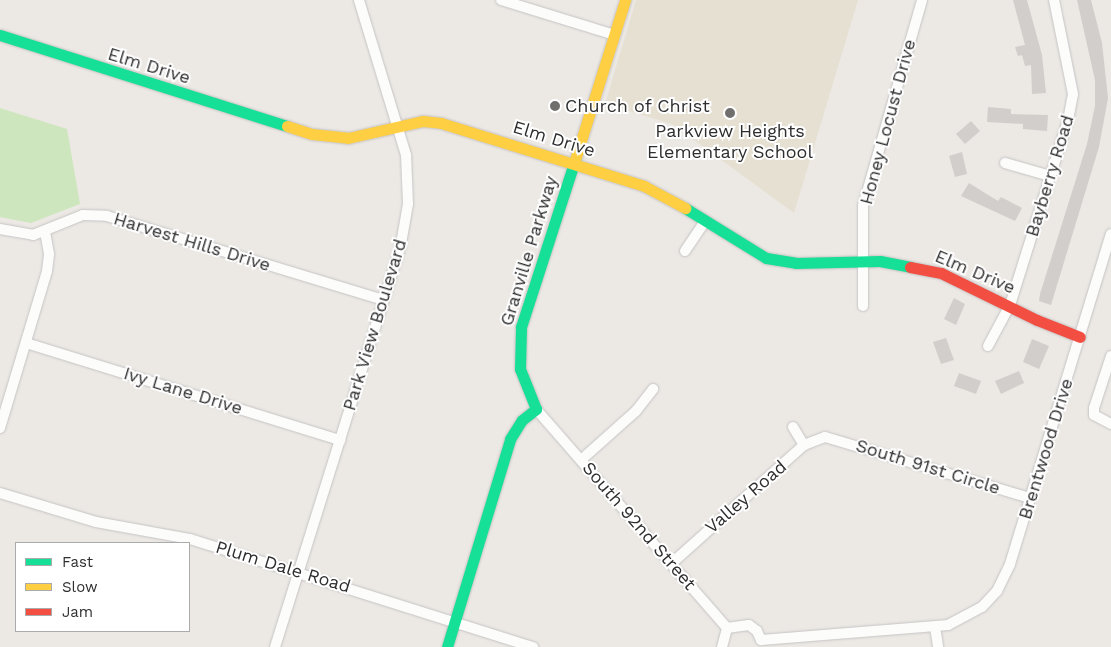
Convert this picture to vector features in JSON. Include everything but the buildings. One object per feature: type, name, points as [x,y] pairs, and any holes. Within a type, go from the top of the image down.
[{"type":"street","name":"Park View Boulevard","points":[[275,647],[401,244],[409,196],[407,162],[359,0]]},
{"type":"street","points":[[501,0],[615,35]]},
{"type":"street","name":"Granville Parkway","points":[[536,409],[520,369],[521,327],[625,0]]},
{"type":"street","name":"Honey Locust Drive","points":[[863,306],[863,206],[922,0]]},
{"type":"street","name":"Bayberry Road","points":[[988,346],[1010,305],[1068,120],[1073,94],[1054,0]]},
{"type":"street","name":"Elm Drive","points":[[0,35],[312,134],[348,138],[418,121],[435,122],[644,186],[706,221],[744,247],[772,259],[804,263],[862,260],[941,273],[1080,337]]},
{"type":"street","points":[[1005,163],[1050,176]]},
{"type":"street","name":"Harvest Hills Drive","points":[[0,229],[22,235],[45,232],[83,215],[107,216],[384,300]]},
{"type":"street","points":[[684,251],[706,221]]},
{"type":"street","points":[[0,428],[48,266],[45,232]]},
{"type":"street","name":"Brentwood Drive","points":[[760,644],[935,627],[964,619],[982,607],[998,591],[1010,564],[1111,234]]},
{"type":"street","name":"Ivy Lane Drive","points":[[26,343],[340,440]]},
{"type":"street","points":[[1111,356],[1094,408],[1094,415],[1111,424]]},
{"type":"street","points":[[581,460],[636,411],[653,389]]},
{"type":"street","points":[[447,647],[510,439],[518,425],[536,409]]},
{"type":"street","name":"South 92nd Street","points":[[536,409],[727,628]]},
{"type":"street","points":[[793,427],[804,445]]},
{"type":"street","name":"South 91st Circle","points":[[825,437],[1030,498]]},
{"type":"street","name":"Valley Road","points":[[672,563],[804,445],[825,437]]},
{"type":"street","name":"Plum Dale Road","points":[[0,493],[96,522],[190,539],[455,620],[534,647]]},
{"type":"street","points":[[722,647],[727,628],[749,625],[757,630],[760,644]]},
{"type":"street","points":[[935,627],[938,647]]},
{"type":"shaded area","name":"Parkview Heights Elementary School","points":[[636,0],[858,0],[794,213],[672,124],[605,104]]},
{"type":"green space","points":[[0,108],[67,129],[80,204],[31,223],[0,217]]},
{"type":"traffic: fast","points":[[0,35],[287,126]]},
{"type":"traffic: fast","points":[[447,647],[510,439],[522,420],[536,409],[520,369],[521,327],[575,160]]},
{"type":"traffic: fast","points":[[685,208],[766,258],[796,263],[880,261],[910,267]]},
{"type":"traffic: slow","points":[[575,160],[625,0]]},
{"type":"traffic: slow","points":[[287,126],[312,134],[348,138],[423,121],[441,123],[644,186],[685,208]]},
{"type":"traffic: jam","points":[[910,267],[941,273],[1037,320],[1080,337]]},
{"type":"place","name":"Church of Christ","points":[[555,106]]},
{"type":"place","name":"Parkview Heights Elementary School","points":[[730,113]]}]
